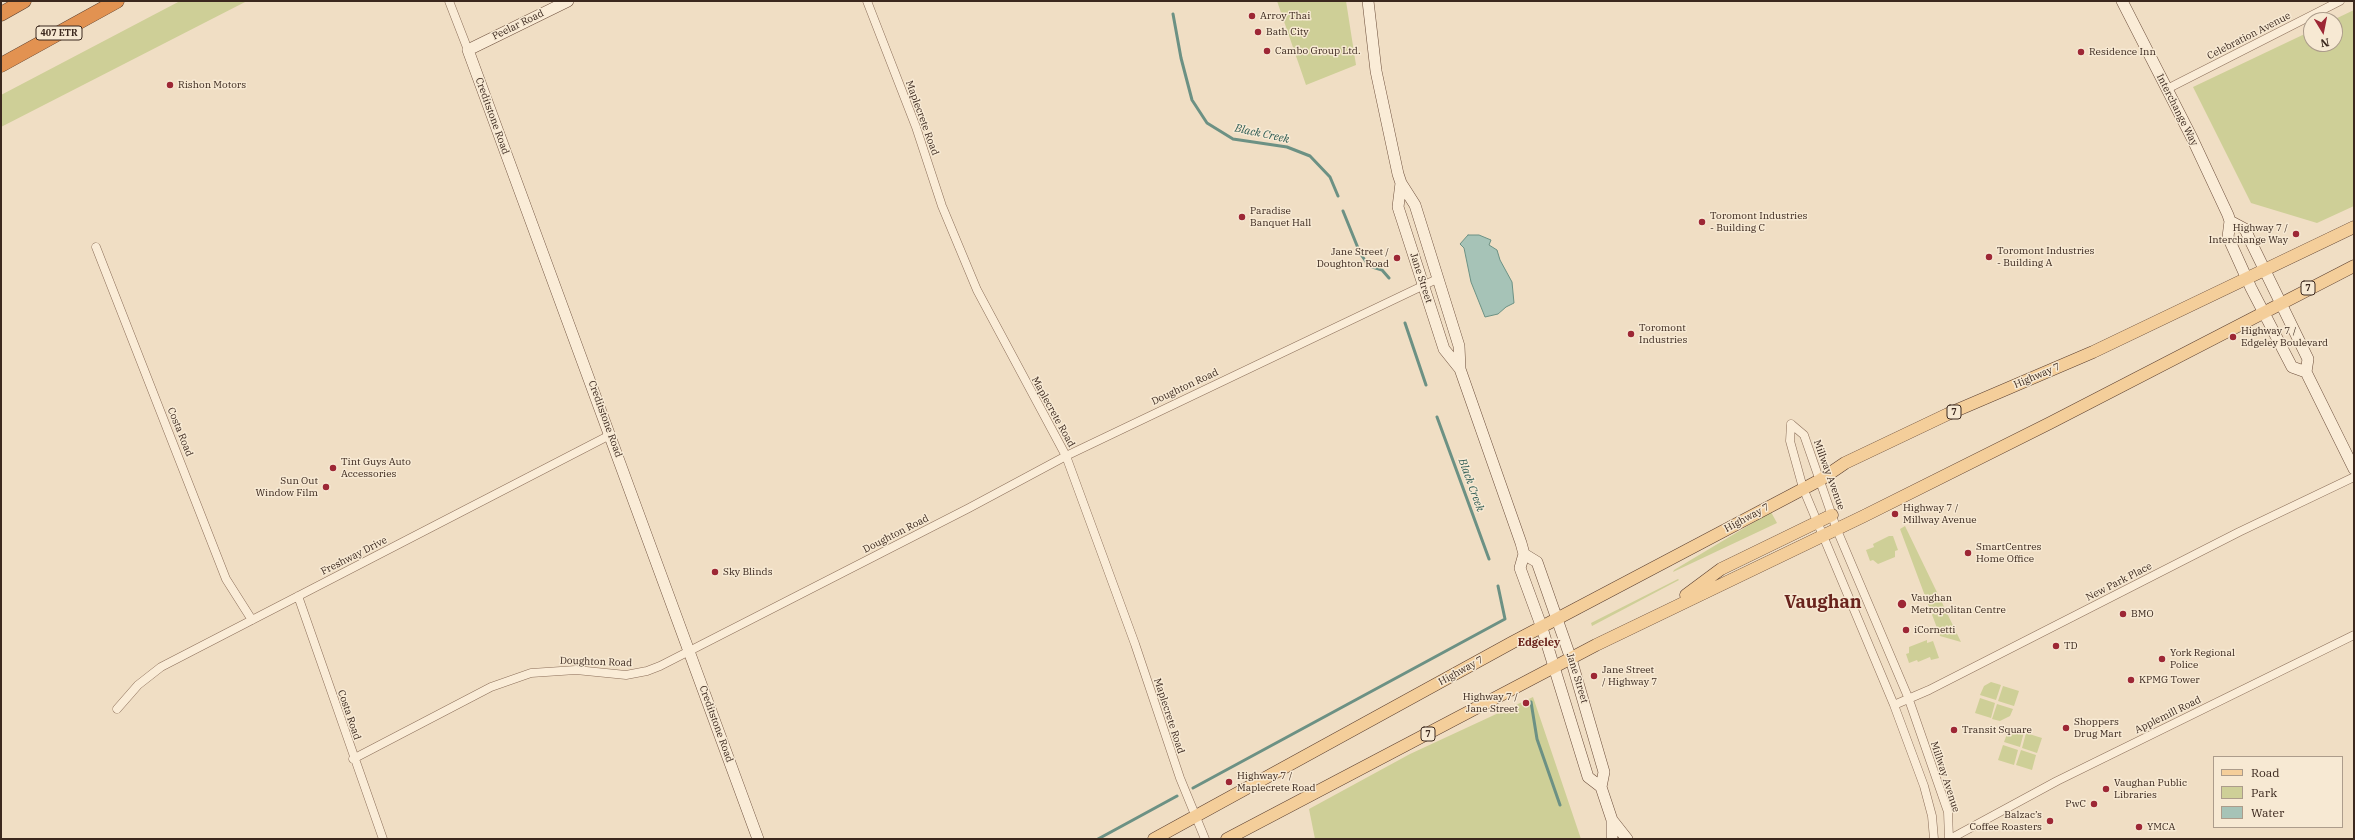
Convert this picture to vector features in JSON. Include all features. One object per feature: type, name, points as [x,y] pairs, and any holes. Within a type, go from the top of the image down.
[{"type":"highway","points":[[1,14],[24,1]]},
{"type":"highway","name":"407 ETR","points":[[1,64],[117,1]]},
{"type":"main road","name":"Highway 7","points":[[1154,839],[1542,628],[1820,480],[1858,457],[1948,414],[2093,352],[2354,227]]},
{"type":"main road","name":"7","points":[[1227,839],[1664,611],[1837,530],[2050,423],[2354,266]]},
{"type":"main road","points":[[1664,611],[1721,569],[1832,514]]},
{"type":"street","name":"Creditstone Road","points":[[449,1],[690,651],[758,839]]},
{"type":"street","name":"Peelar Road","points":[[468,50],[568,1]]},
{"type":"street","name":"Maplecrete Road","points":[[867,1],[916,127],[942,206],[978,290],[1066,456],[1135,644],[1180,778],[1205,839]]},
{"type":"street","name":"Jane Street","points":[[1368,1],[1376,71],[1401,182],[1415,205],[1458,346],[1460,369],[1524,554],[1520,568],[1542,628],[1588,777],[1601,787]]},
{"type":"street","name":"Interchange Way","points":[[2122,1],[2167,89],[2230,221],[2228,237],[2263,312],[2292,367],[2306,372]]},
{"type":"street","name":"Celebration Avenue","points":[[2167,89],[2340,1]]},
{"type":"street","name":"Jane Street","points":[[1401,182],[1398,207],[1444,349],[1460,369]]},
{"type":"street","points":[[2230,221],[2245,228],[2308,359],[2306,372],[2354,469]]},
{"type":"street","name":"Costa Road","points":[[96,248],[226,578],[252,620]]},
{"type":"street","name":"Doughton Road","points":[[353,759],[491,687],[531,673],[568,670],[606,674],[636,674],[660,666],[962,512],[1066,456],[1437,279]]},
{"type":"street","name":"Millway Avenue","points":[[1934,839],[1932,816],[1924,786],[1894,705],[1831,552],[1822,537],[1803,488],[1790,441],[1791,424],[1804,435],[1837,530],[1908,698],[1948,812],[1949,839]]},
{"type":"street","name":"Freshway Drive","points":[[117,709],[138,685],[161,667],[610,435]]},
{"type":"street","name":"New Park Place","points":[[1894,705],[1929,690],[2239,532],[2354,477]]},
{"type":"street","name":"Jane Street","points":[[1524,554],[1537,562],[1571,659],[1604,772],[1601,787],[1612,820],[1612,839]]},
{"type":"street","name":"Costa Road","points":[[298,596],[353,759],[383,839]]},
{"type":"street","name":"Applemill Road","points":[[1949,839],[2064,777],[2354,635]]},
{"type":"street","name":"Jane Street","points":[[1612,820],[1627,839]]},
{"type":"green space","points":[[180,1],[247,1],[1,127],[1,95]]},
{"type":"green space","points":[[1277,1],[1346,1],[1356,65],[1306,85]]},
{"type":"green space","points":[[2354,10],[2354,206],[2317,223],[2251,203],[2193,87],[2303,35],[2303,52],[2343,52],[2343,15]]},
{"type":"green space","points":[[1771,512],[1777,523],[1673,572],[1674,570]]},
{"type":"green space","points":[[1905,526],[1961,642],[1940,636],[1900,529]]},
{"type":"green space","points":[[1889,536],[1893,536],[1898,550],[1895,551],[1895,557],[1878,564],[1873,560],[1870,561],[1866,550],[1874,547],[1873,544]]},
{"type":"green space","points":[[1678,579],[1679,580],[1592,626],[1591,623]]},
{"type":"green space","points":[[1927,640],[1927,643],[1933,641],[1939,658],[1931,660],[1930,657],[1918,662],[1917,660],[1909,663],[1906,654],[1909,653],[1909,647]]},
{"type":"green space","points":[[1991,682],[2001,685],[1996,700],[1980,695],[1984,686]]},
{"type":"green space","points":[[2003,686],[2019,691],[2014,706],[1998,701]]},
{"type":"green space","points":[[1533,697],[1581,839],[1315,839],[1309,809],[1410,754]]},
{"type":"green space","points":[[1980,698],[1995,703],[1991,718],[1975,713]]},
{"type":"green space","points":[[1997,704],[2013,709],[2010,716],[2000,721],[1992,719]]},
{"type":"green space","points":[[2016,729],[2024,732],[2020,747],[2004,742],[2007,734]]},
{"type":"green space","points":[[2026,733],[2042,738],[2037,753],[2022,748]]},
{"type":"green space","points":[[2003,745],[2018,750],[2014,765],[1998,760]]},
{"type":"green space","points":[[2021,750],[2036,755],[2032,770],[2016,765]]},
{"type":"water","points":[[1468,235],[1479,235],[1491,240],[1489,245],[1497,250],[1500,260],[1512,282],[1514,303],[1506,307],[1498,314],[1485,317],[1471,282],[1464,248],[1460,244]]},
{"type":"waterway","name":"Black Creek","points":[[1173,14],[1181,58],[1192,100],[1207,123],[1233,139],[1287,147],[1310,156],[1330,177],[1338,196]]},
{"type":"waterway","name":"Black Creek","points":[[1343,211],[1360,253],[1369,266],[1382,270],[1389,278]]},
{"type":"waterway","name":"Black Creek","points":[[1405,323],[1426,385]]},
{"type":"waterway","name":"Black Creek","points":[[1437,417],[1489,559]]},
{"type":"waterway","points":[[1193,788],[1505,619],[1498,586]]},
{"type":"waterway","name":"Black Creek","points":[[1531,702],[1537,739],[1560,805]]},
{"type":"waterway","points":[[1098,839],[1177,796]]},
{"type":"place","name":"Arroy Thai","points":[[1252,16]]},
{"type":"place","name":"Bath City","points":[[1258,32]]},
{"type":"place","name":"Cambo Group Ltd.","points":[[1267,51]]},
{"type":"place","name":"Residence Inn","points":[[2081,52]]},
{"type":"place","name":"Rishon Motors","points":[[170,85]]},
{"type":"place","name":"Paradise Banquet Hall","points":[[1242,217]]},
{"type":"place","name":"Toromont Industries - Building C","points":[[1702,222]]},
{"type":"place","name":"Highway 7 / Interchange Way","points":[[2296,234]]},
{"type":"place","name":"Toromont Industries - Building A","points":[[1989,257]]},
{"type":"place","name":"Jane Street / Doughton Road","points":[[1397,258]]},
{"type":"place","name":"Toromont Industries","points":[[1631,334]]},
{"type":"place","name":"Highway 7 / Edgeley Boulevard","points":[[2233,337]]},
{"type":"place","name":"Tint Guys Auto Accessories","points":[[333,468]]},
{"type":"place","name":"Sun Out Window Film","points":[[326,487]]},
{"type":"place","name":"Highway 7 / Millway Avenue","points":[[1895,514]]},
{"type":"place","name":"SmartCentres Home Office","points":[[1968,553]]},
{"type":"place","name":"Sky Blinds","points":[[715,572]]},
{"type":"place","name":"Vaughan Metropolitan Centre","points":[[1902,604]]},
{"type":"place","name":"BMO","points":[[2123,614]]},
{"type":"place","name":"iCornetti","points":[[1906,630]]},
{"type":"place","name":"TD","points":[[2056,646]]},
{"type":"place","name":"York Regional Police","points":[[2162,659]]},
{"type":"place","name":"Jane Street / Highway 7","points":[[1594,676]]},
{"type":"place","name":"KPMG Tower","points":[[2131,680]]},
{"type":"place","name":"Highway 7 / Jane Street","points":[[1526,703]]},
{"type":"place","name":"Shoppers Drug Mart","points":[[2066,728]]},
{"type":"place","name":"Transit Square","points":[[1954,730]]},
{"type":"place","name":"Highway 7 / Maplecrete Road","points":[[1229,782]]},
{"type":"place","name":"Vaughan Public Libraries","points":[[2106,789]]},
{"type":"place","name":"PwC","points":[[2094,804]]},
{"type":"place","name":"Balzac’s Coffee Roasters","points":[[2050,821]]},
{"type":"place","name":"YMCA","points":[[2139,827]]},
{"type":"district","name":"Vaughan","points":[[1823,603]]},
{"type":"district","name":"Edgeley","points":[[1539,643]]}]
